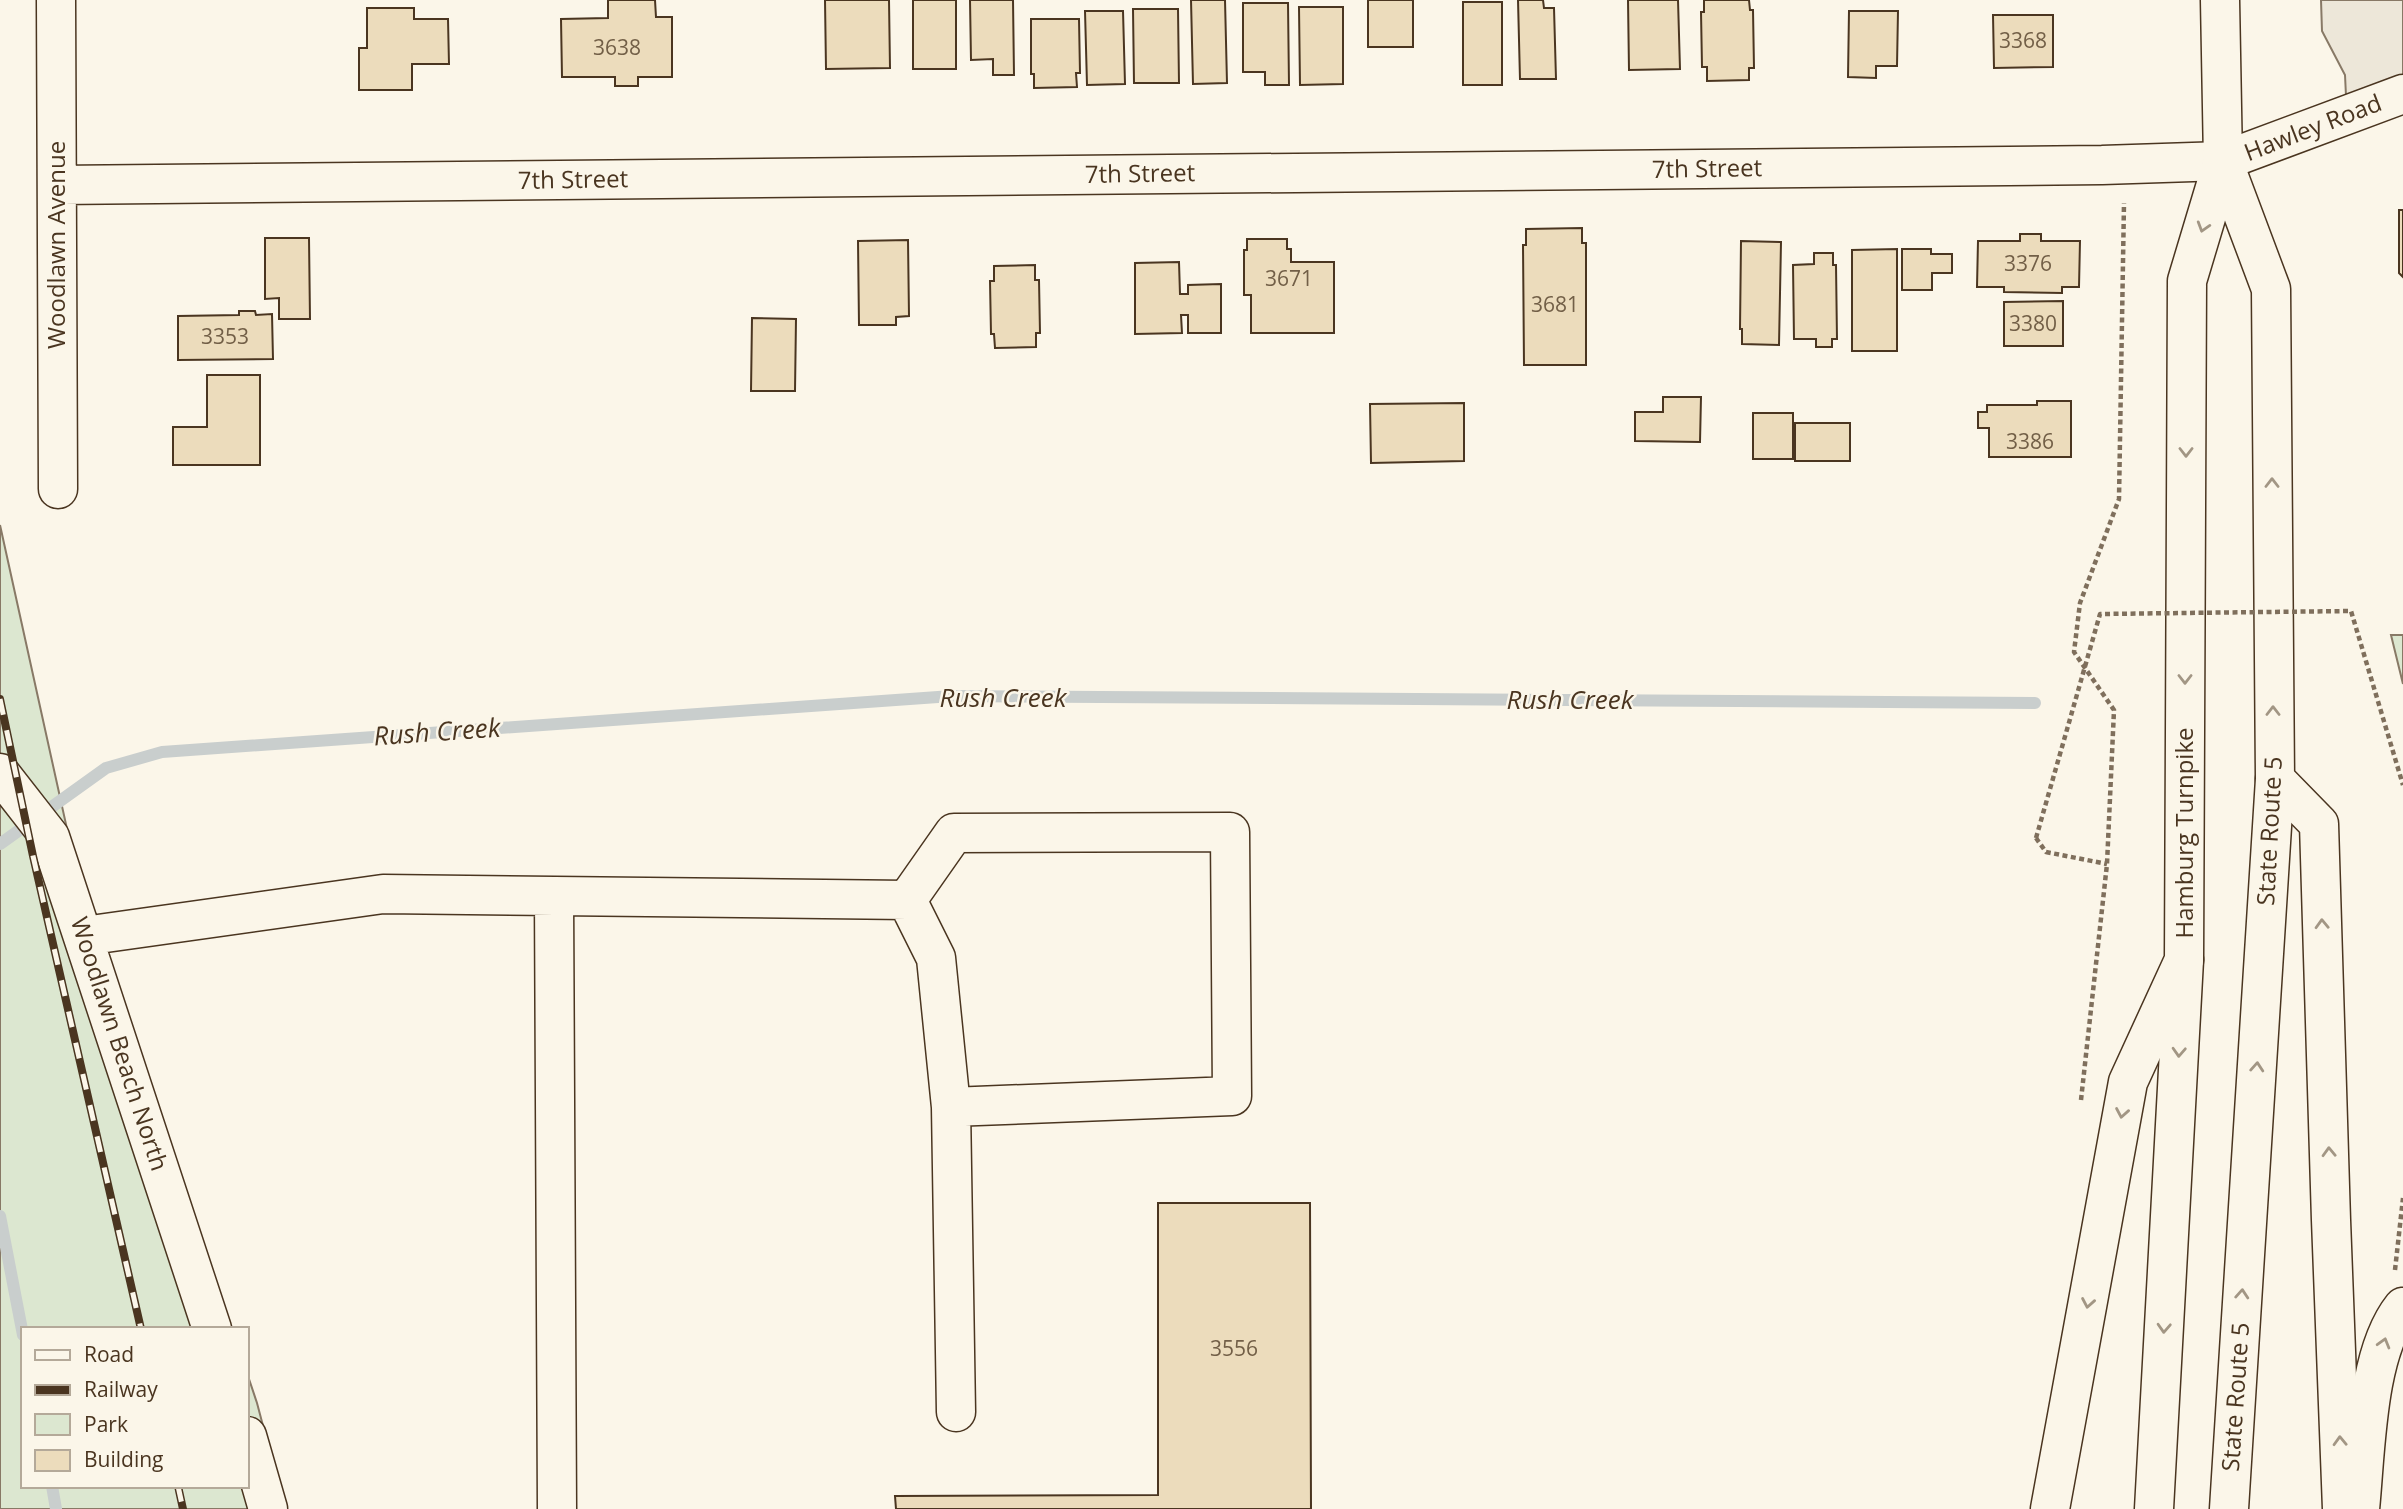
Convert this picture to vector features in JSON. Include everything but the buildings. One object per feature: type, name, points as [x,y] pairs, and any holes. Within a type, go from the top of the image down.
[{"type":"main road","name":"Woodlawn Avenue","points":[[56,0],[58,489]]},
{"type":"main road","points":[[2220,0],[2223,161]]},
{"type":"main road","name":"Hawley Road","points":[[2223,161],[2403,94]]},
{"type":"main road","name":"7th Street","points":[[57,185],[2074,165],[2223,161]]},
{"type":"main road","name":"State Route 5","points":[[2223,161],[2271,289],[2275,779],[2229,1509]]},
{"type":"main road","name":"Hamburg Turnpike","points":[[2154,1509],[2184,960],[2187,281],[2223,161]]},
{"type":"main road","name":"Woodlawn Beach North","points":[[0,773],[50,837],[211,1327]]},
{"type":"main road","points":[[2275,779],[2319,824],[2342,1509]]},
{"type":"main road","points":[[907,900],[954,833],[1230,832],[1232,1096],[951,1107]]},
{"type":"main road","points":[[83,936],[383,894],[907,900]]},
{"type":"main road","points":[[554,896],[557,1509]]},
{"type":"main road","points":[[907,900],[936,958],[951,1107],[956,1412]]},
{"type":"main road","points":[[2050,1509],[2128,1082],[2184,960]]},
{"type":"main road","points":[[2360,1509],[2374,1382],[2399,1289]]},
{"type":"main road","points":[[248,1439],[268,1509]]},
{"type":"path","points":[[2080,1106],[2107,864],[2114,710],[2074,652],[2080,603],[2119,499],[2124,203]]},
{"type":"path","points":[[2107,864],[2046,852],[2036,838],[2100,614],[2351,611],[2403,785]]},
{"type":"path","points":[[2399,1289],[2403,1198]]},
{"type":"green space","points":[[0,525],[84,906],[230,1327],[21,1327],[21,1488],[248,1488],[248,1376],[285,1509],[0,1509]]},
{"type":"green space","points":[[2391,635],[2403,635],[2403,684]]},
{"type":"shaded area","points":[[2321,0],[2403,0],[2403,78],[2346,96],[2345,75],[2322,31]]},
{"type":"waterway","name":"Rush Creek","points":[[0,844],[106,768],[162,752],[952,696],[2035,703]]},
{"type":"waterway","name":"Rush Creek","points":[[0,1216],[21,1327]]},
{"type":"waterway","name":"Rush Creek","points":[[52,1488],[56,1509]]},
{"type":"railway","points":[[0,699],[141,1327]]},
{"type":"railway","points":[[178,1488],[183,1509]]}]
